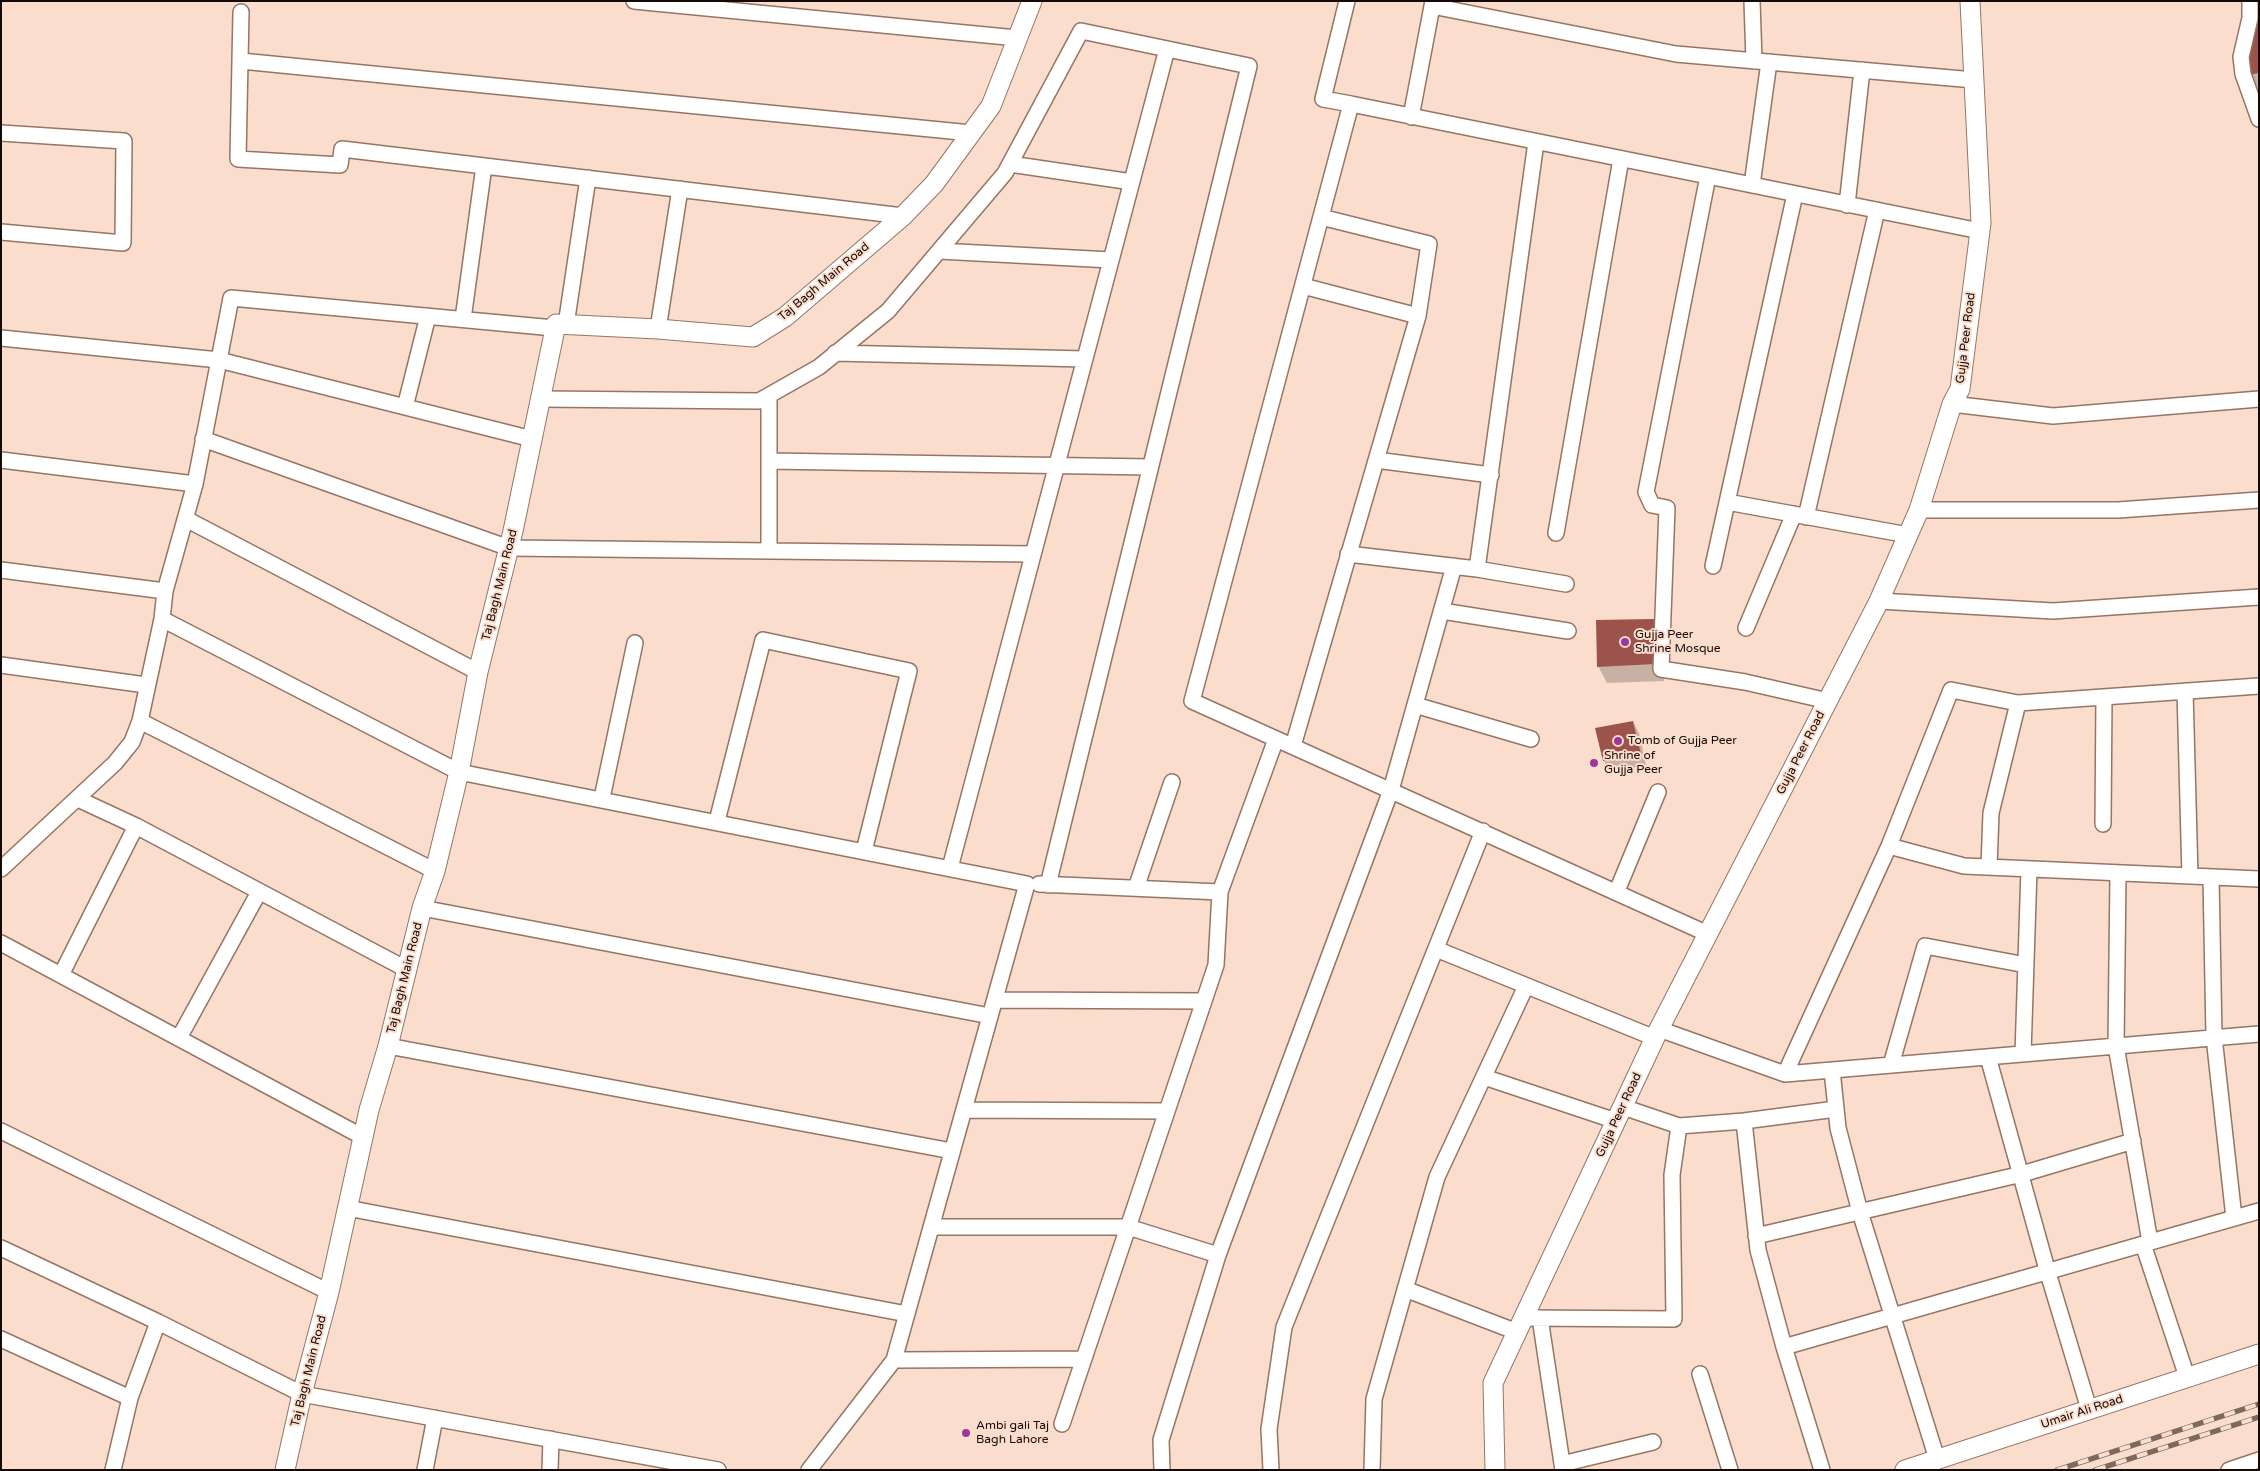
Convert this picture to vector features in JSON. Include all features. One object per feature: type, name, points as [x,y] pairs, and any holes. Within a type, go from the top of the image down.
[{"type":"street","points":[[634,1],[1017,38]]},
{"type":"street","name":"Taj Bagh Main Road","points":[[285,1470],[302,1394],[329,1292],[363,1137],[388,1046],[422,908],[435,872],[459,772],[478,672],[509,548],[540,399],[560,326],[658,328],[753,337],[785,317],[903,216],[934,184],[991,106],[1032,1]]},
{"type":"street","points":[[1347,1],[1322,100],[1351,104],[1980,231]]},
{"type":"street","points":[[1752,1],[1754,61]]},
{"type":"street","name":"Gujja Peer Road","points":[[1495,1470],[1493,1383],[1527,1323],[1619,1114],[1657,1033],[1879,601],[1920,510],[1952,404],[1960,388],[1981,223],[1970,1]]},
{"type":"street","points":[[2250,1],[2255,18],[2241,57],[2243,74],[2259,119]]},
{"type":"street","points":[[1411,117],[1432,4],[1676,54],[1974,80]]},
{"type":"street","points":[[241,12],[238,159],[340,165],[342,149],[903,216]]},
{"type":"street","points":[[540,399],[760,401],[819,367],[888,311],[1005,174],[1081,32],[1249,66],[1048,885]]},
{"type":"street","points":[[950,868],[1167,49]]},
{"type":"street","points":[[241,61],[971,133]]},
{"type":"street","points":[[1752,185],[1769,62]]},
{"type":"street","points":[[1848,205],[1862,70]]},
{"type":"street","points":[[1351,104],[1192,701],[1617,891],[1708,934]]},
{"type":"street","points":[[1,132],[124,141],[123,244],[1,232]]},
{"type":"street","points":[[1477,569],[1536,142]]},
{"type":"street","points":[[1556,533],[1621,159]]},
{"type":"street","points":[[1010,164],[1132,182]]},
{"type":"street","points":[[463,319],[484,166]]},
{"type":"street","points":[[1708,176],[1646,492],[1652,505],[1667,508],[1661,669],[1745,682],[1828,701]]},
{"type":"street","points":[[1,868],[78,799],[132,742],[140,721],[146,685],[162,619],[165,591],[195,484],[231,298],[560,326],[588,178]]},
{"type":"street","points":[[658,328],[680,189]]},
{"type":"street","points":[[1713,566],[1795,194]]},
{"type":"street","points":[[1746,628],[1800,516],[1877,210]]},
{"type":"street","points":[[1293,746],[1418,316],[1429,244],[1321,217]]},
{"type":"street","points":[[939,251],[1111,260]]},
{"type":"street","points":[[1303,286],[1418,316]]},
{"type":"street","points":[[405,407],[428,316]]},
{"type":"street","points":[[1,338],[219,360],[532,439]]},
{"type":"street","points":[[835,353],[1085,359]]},
{"type":"street","points":[[769,396],[769,551]]},
{"type":"street","points":[[1952,404],[2053,416],[2259,399]]},
{"type":"street","points":[[203,439],[509,548],[1033,554]]},
{"type":"street","points":[[1,460],[195,484]]},
{"type":"street","points":[[1376,460],[1491,475]]},
{"type":"street","points":[[769,461],[1150,467]]},
{"type":"street","points":[[1920,510],[2118,510],[2259,500]]},
{"type":"street","points":[[1727,502],[1908,535]]},
{"type":"street","points":[[186,519],[478,672]]},
{"type":"street","points":[[1348,554],[1477,569],[1566,584]]},
{"type":"street","points":[[1162,1470],[1161,1440],[1218,1255],[1390,790],[1454,566]]},
{"type":"street","points":[[1,570],[165,591]]},
{"type":"street","points":[[1879,601],[2053,611],[2259,597]]},
{"type":"street","points":[[1442,611],[1568,631]]},
{"type":"street","points":[[162,619],[459,772],[602,798],[1027,884],[1220,892]]},
{"type":"street","points":[[717,822],[763,640],[909,671],[864,851]]},
{"type":"street","points":[[602,798],[635,643]]},
{"type":"street","points":[[1,665],[146,685]]},
{"type":"street","points":[[1785,1074],[1889,846],[1951,690],[2018,703],[2259,686]]},
{"type":"street","points":[[2185,691],[2190,876]]},
{"type":"street","points":[[2103,824],[2104,697]]},
{"type":"street","points":[[1989,867],[1991,813],[2018,703]]},
{"type":"street","points":[[1415,705],[1531,740]]},
{"type":"street","points":[[140,721],[435,872]]},
{"type":"street","points":[[1062,1424],[1216,964],[1220,892],[1276,739]]},
{"type":"street","points":[[1136,888],[1172,782]]},
{"type":"street","points":[[1617,891],[1658,792]]},
{"type":"street","points":[[78,799],[136,826],[406,969]]},
{"type":"street","points":[[61,975],[136,826]]},
{"type":"street","points":[[1272,1470],[1269,1429],[1284,1326],[1483,831]]},
{"type":"street","points":[[1889,846],[1964,866],[2259,879]]},
{"type":"street","points":[[2023,1054],[2030,869]]},
{"type":"street","points":[[2118,873],[2116,1046],[2133,1141],[2147,1243],[2187,1377]]},
{"type":"street","points":[[2211,877],[2214,1037],[2234,1218]]},
{"type":"street","points":[[809,1470],[894,1360],[1027,884]]},
{"type":"street","points":[[179,1038],[258,892]]},
{"type":"street","points":[[422,908],[990,1016]]},
{"type":"street","points":[[1,943],[363,1137]]},
{"type":"street","points":[[1891,1065],[1925,946],[2026,965]]},
{"type":"street","points":[[1436,949],[1526,986],[1657,1033],[1785,1074],[2259,1034]]},
{"type":"street","points":[[1372,1470],[1374,1399],[1437,1177],[1526,986]]},
{"type":"street","points":[[995,1000],[1204,1001]]},
{"type":"street","points":[[388,1046],[952,1151]]},
{"type":"street","points":[[1988,1057],[2048,1272],[2089,1409]]},
{"type":"street","points":[[1832,1070],[1838,1128],[1860,1212],[1937,1459]]},
{"type":"street","points":[[1484,1077],[1619,1114],[1679,1126],[1744,1121],[1836,1108]]},
{"type":"street","points":[[964,1110],[1167,1111]]},
{"type":"street","points":[[1744,1121],[1758,1250],[1784,1347],[1822,1470]]},
{"type":"street","points":[[1405,1290],[1527,1323],[1674,1319],[1672,1175],[1679,1126]]},
{"type":"street","points":[[1,1132],[329,1292]]},
{"type":"street","points":[[1756,1236],[2022,1174],[2133,1141]]},
{"type":"street","points":[[347,1208],[907,1314]]},
{"type":"street","points":[[1784,1347],[2259,1211]]},
{"type":"street","points":[[931,1227],[1128,1227],[1218,1255]]},
{"type":"street","points":[[1,1248],[158,1322],[302,1394],[551,1439],[681,1466],[718,1470]]},
{"type":"street","points":[[113,1470],[130,1398],[158,1322]]},
{"type":"street","points":[[1527,1323],[1562,1467],[1653,1442]]},
{"type":"street","points":[[1,1338],[130,1398]]},
{"type":"street","name":"Umair Ali Road","points":[[1905,1470],[2259,1354]]},
{"type":"street","points":[[894,1360],[1083,1359]]},
{"type":"street","points":[[1700,1374],[1730,1470]]},
{"type":"street","points":[[425,1470],[435,1418]]},
{"type":"street","points":[[550,1470],[551,1439]]},
{"type":"street","points":[[2228,1470],[2259,1460]]},
{"type":"building","points":[[2256,24],[2259,24],[2259,73],[2249,75],[2247,61]]},
{"type":"building","name":"Gujja Peer Shrine Mosque","points":[[1654,619],[1655,664],[1597,667],[1596,620]]},
{"type":"building","name":"Tomb of Gujja Peer","points":[[1633,721],[1641,754],[1603,761],[1595,728]]},
{"type":"railway","points":[[2057,1470],[2259,1404]]},
{"type":"railway","points":[[2095,1470],[2259,1417]]},
{"type":"place","name":"Gujja Peer Shrine Mosque","points":[[1625,642]]},
{"type":"place","name":"Tomb of Gujja Peer","points":[[1618,741]]},
{"type":"place","name":"Shrine of Gujja Peer","points":[[1594,763]]},
{"type":"place","name":"Ambi gali Taj Bagh Lahore","points":[[966,1433]]}]
